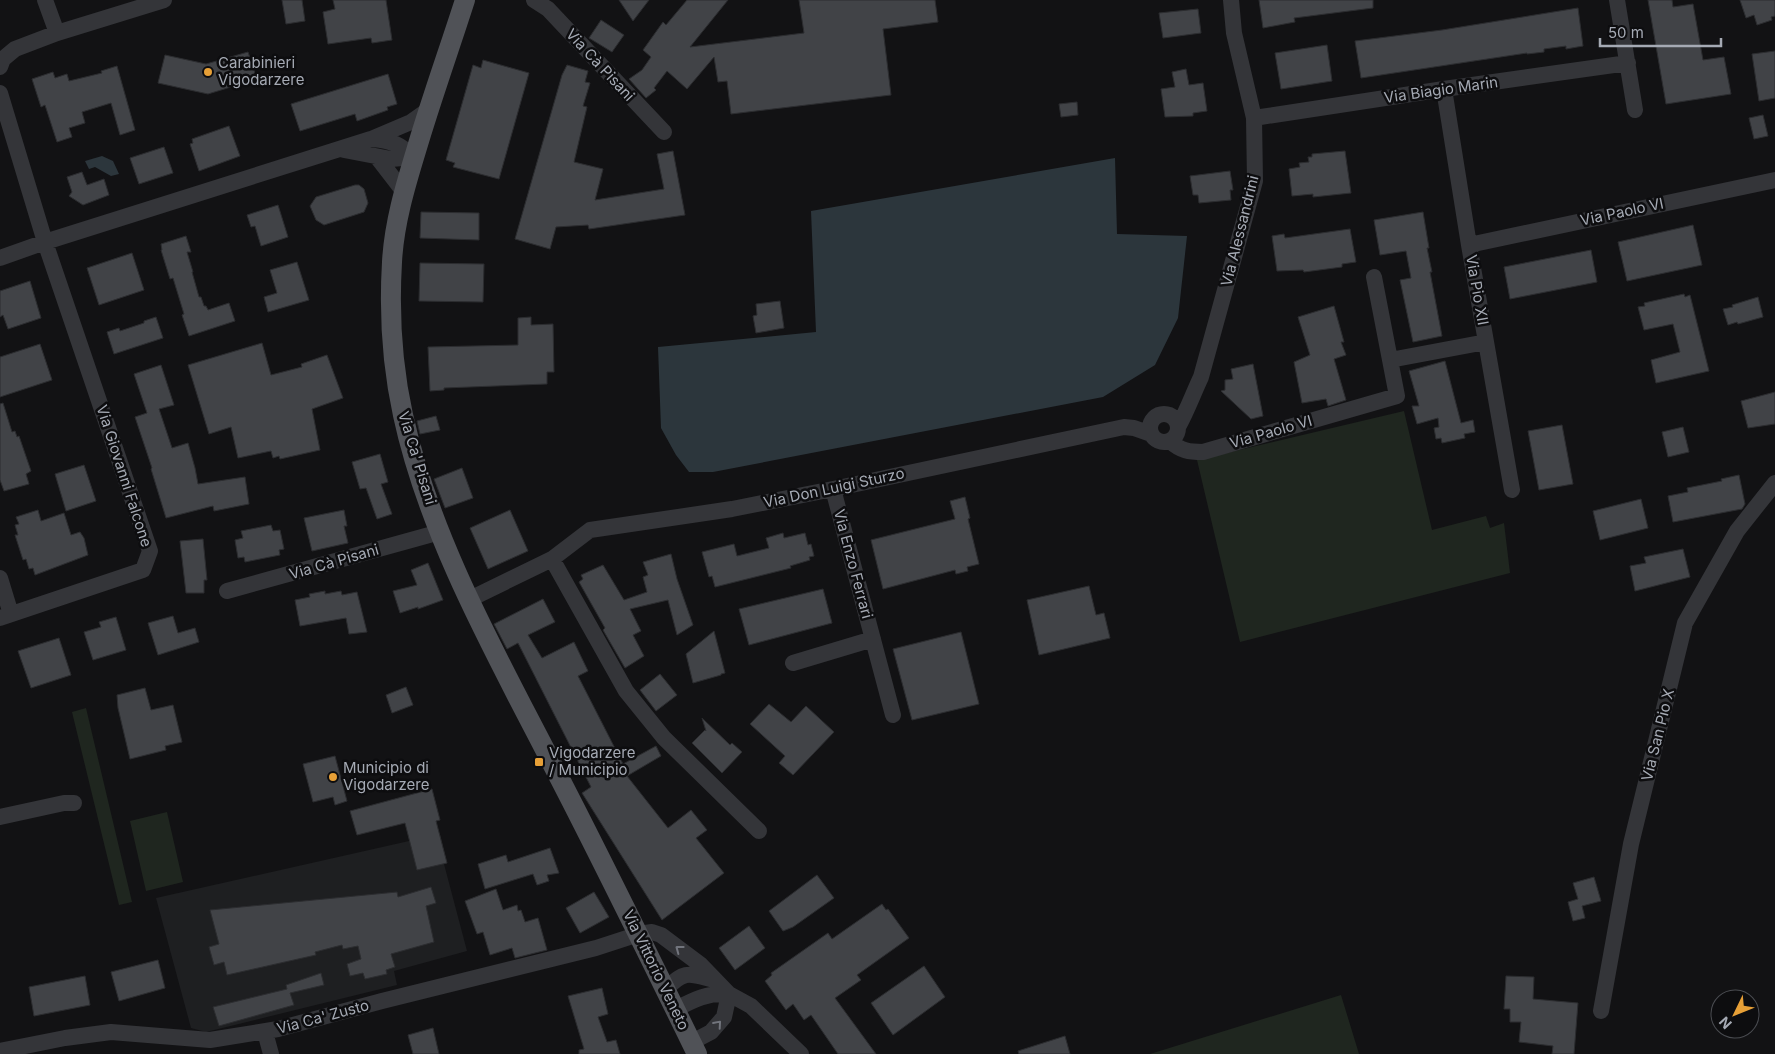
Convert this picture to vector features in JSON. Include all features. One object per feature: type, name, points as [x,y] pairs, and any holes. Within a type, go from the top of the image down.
[{"type":"main road","name":"Via Ca' Pisani","points":[[465,0],[428,110],[404,192],[395,235],[390,317],[396,380],[412,451],[440,532],[470,599],[615,886]]},
{"type":"main road","name":"Via Vittorio Veneto","points":[[615,886],[695,1048]]},
{"type":"street","points":[[45,0],[57,33]]},
{"type":"street","points":[[1,62],[15,49],[57,33],[164,0]]},
{"type":"street","name":"Via Cà Pisani","points":[[534,0],[548,9],[664,132]]},
{"type":"street","name":"Via Alessandrini","points":[[1168,425],[1189,406],[1201,377],[1255,180],[1254,118],[1234,33],[1230,0]]},
{"type":"street","points":[[1617,0],[1635,110]]},
{"type":"street","name":"Via Biagio Marin","points":[[1254,118],[1628,63]]},
{"type":"street","name":"Via Pio XII","points":[[1444,89],[1512,490]]},
{"type":"street","points":[[0,93],[46,242]]},
{"type":"street","points":[[0,258],[371,139],[411,122],[428,110]]},
{"type":"street","points":[[371,139],[389,140],[401,146],[414,157]]},
{"type":"street","points":[[340,149],[391,159],[414,157]]},
{"type":"street","points":[[377,157],[404,192]]},
{"type":"street","name":"Via Paolo VI","points":[[1469,244],[1775,180]]},
{"type":"street","name":"Via Giovanni Falcone","points":[[0,578],[6,616],[143,570],[150,551],[46,242]]},
{"type":"street","name":"Via Paolo VI","points":[[1168,425],[1178,448],[1187,452],[1203,452],[1397,396],[1374,277]]},
{"type":"street","points":[[1390,360],[1486,342]]},
{"type":"street","name":"Via Don Luigi Sturzo","points":[[470,599],[552,559],[590,530],[732,509],[1124,427],[1134,428],[1151,434],[1153,438],[1161,442],[1168,425],[1143,418],[1132,421],[1124,427]]},
{"type":"street","name":"Via San Pio X","points":[[1601,1011],[1631,844],[1685,623],[1737,531],[1775,483]]},
{"type":"street","name":"Via Enzo Ferrari","points":[[833,489],[893,715]]},
{"type":"street","name":"Via Cà Pisani","points":[[227,591],[440,532]]},
{"type":"street","points":[[552,559],[626,691],[664,738],[760,831]]},
{"type":"street","name":"Via Enzo Ferrari","points":[[793,663],[872,639]]},
{"type":"street","points":[[0,817],[64,802],[74,803]]},
{"type":"street","points":[[639,934],[652,932],[661,936],[701,966],[728,994],[751,1006],[802,1054]]},
{"type":"street","name":"Via Ca' Zusto","points":[[0,1051],[65,1038],[111,1032],[210,1040],[265,1032],[596,948],[639,934]]},
{"type":"street","points":[[666,988],[682,975],[690,974],[714,980]]},
{"type":"street","points":[[676,1009],[698,998],[717,993],[728,994]]},
{"type":"street","points":[[695,1048],[724,1018],[728,994]]},
{"type":"street","points":[[265,1032],[271,1054]]},
{"type":"shaded area","points":[[102,156],[113,161],[119,174],[111,176],[95,167],[89,169],[85,161]]},
{"type":"shaded area","points":[[1115,158],[1117,234],[1187,236],[1178,318],[1155,365],[1103,397],[713,472],[689,472],[676,455],[661,428],[658,347],[816,332],[811,211]]},
{"type":"shaded area","points":[[1404,411],[1432,530],[1486,516],[1490,528],[1504,523],[1510,573],[1240,642],[1197,460]]},
{"type":"shaded area","points":[[86,708],[132,902],[119,905],[72,712]]},
{"type":"shaded area","points":[[167,812],[183,882],[146,891],[130,821]]},
{"type":"shaded area","points":[[440,834],[447,863],[444,864],[467,951],[394,971],[397,985],[206,1032],[191,1028],[156,898]]},
{"type":"shaded area","points":[[1341,995],[1359,1054],[1150,1054]]},
{"type":"building","points":[[282,0],[302,0],[305,21],[286,24]]},
{"type":"building","points":[[333,0],[386,0],[392,40],[372,43],[371,38],[328,44],[323,12],[335,9]]},
{"type":"building","points":[[619,0],[649,0],[633,21]]},
{"type":"building","points":[[687,0],[728,0],[690,47],[804,33],[799,0],[935,0],[938,22],[883,29],[891,95],[731,114],[727,81],[718,82],[714,57],[687,89],[667,71],[654,88],[656,90],[646,98],[629,79],[642,70],[651,57],[643,50],[663,22],[666,25]]},
{"type":"building","points":[[1259,0],[1373,0],[1373,8],[1294,18],[1295,22],[1263,28]]},
{"type":"building","points":[[1648,0],[1672,0],[1673,7],[1693,4],[1703,60],[1724,57],[1731,94],[1666,104]]},
{"type":"building","points":[[1740,0],[1775,0],[1775,16],[1771,17],[1772,20],[1757,25],[1754,15],[1746,18]]},
{"type":"building","points":[[1578,8],[1583,46],[1566,49],[1566,46],[1544,49],[1544,52],[1361,78],[1355,41],[1442,30]]},
{"type":"building","points":[[1198,9],[1201,33],[1163,38],[1159,13]]},
{"type":"building","points":[[601,20],[624,35],[612,52],[589,38]]},
{"type":"building","points":[[1327,45],[1332,81],[1281,89],[1275,53]]},
{"type":"building","points":[[1775,51],[1775,98],[1759,101],[1752,54]]},
{"type":"building","name":"Carabinieri Vigodarzere","points":[[248,52],[257,79],[208,94],[158,83],[165,55],[206,64]]},
{"type":"building","points":[[483,60],[529,73],[499,179],[453,167],[455,163],[446,160],[473,65],[481,68]]},
{"type":"building","points":[[567,65],[588,71],[585,82],[590,83],[583,106],[587,107],[574,162],[603,169],[595,200],[664,189],[657,154],[673,151],[685,215],[589,229],[588,225],[556,227],[550,249],[515,239],[562,75]]},
{"type":"building","points":[[117,66],[135,130],[120,135],[111,103],[82,112],[85,123],[69,128],[72,137],[57,142],[45,105],[41,107],[32,79],[53,72],[55,78],[67,74],[69,81],[102,73],[101,71]]},
{"type":"building","points":[[1186,69],[1189,85],[1203,83],[1207,111],[1193,113],[1193,116],[1165,117],[1161,89],[1175,87],[1172,72]]},
{"type":"building","points":[[388,74],[397,104],[387,107],[388,110],[357,121],[355,114],[300,131],[291,104]]},
{"type":"building","points":[[1077,102],[1078,115],[1061,117],[1059,104]]},
{"type":"building","points":[[1763,115],[1768,136],[1754,139],[1749,118]]},
{"type":"building","points":[[229,126],[240,156],[199,171],[190,144],[193,143],[192,139]]},
{"type":"building","points":[[164,147],[173,173],[139,184],[130,158]]},
{"type":"building","points":[[1345,151],[1351,193],[1313,197],[1313,194],[1292,196],[1289,169],[1300,167],[1299,163],[1309,162],[1308,157],[1312,157],[1312,154]]},
{"type":"building","points":[[1230,171],[1233,190],[1230,190],[1231,200],[1199,203],[1198,195],[1193,195],[1190,176]]},
{"type":"building","points":[[82,172],[87,185],[104,179],[109,195],[83,205],[69,196],[72,192],[67,177]]},
{"type":"building","points":[[359,185],[364,189],[368,203],[364,212],[324,225],[316,220],[310,206],[316,197]]},
{"type":"building","points":[[278,205],[288,237],[261,246],[255,226],[251,227],[247,215]]},
{"type":"building","points":[[421,212],[479,213],[479,240],[420,238]]},
{"type":"building","points":[[1423,212],[1432,272],[1430,272],[1442,336],[1413,342],[1400,280],[1411,278],[1406,251],[1380,255],[1374,220]]},
{"type":"building","points":[[1693,225],[1702,265],[1627,281],[1618,242]]},
{"type":"building","points":[[1350,229],[1356,262],[1342,264],[1342,267],[1304,272],[1303,270],[1277,271],[1272,236],[1284,234],[1285,238]]},
{"type":"building","points":[[186,236],[191,252],[187,252],[192,272],[199,297],[201,297],[204,306],[208,310],[229,303],[235,321],[189,336],[173,278],[170,279],[161,250],[161,244]]},
{"type":"building","points":[[1591,250],[1597,282],[1510,299],[1504,267]]},
{"type":"building","points":[[132,253],[144,290],[99,305],[87,268]]},
{"type":"building","points":[[297,262],[309,300],[268,312],[264,297],[277,293],[270,270]]},
{"type":"building","points":[[420,263],[484,264],[483,302],[419,301]]},
{"type":"building","points":[[30,281],[41,318],[8,329],[3,315],[0,317],[0,291]]},
{"type":"building","points":[[1684,294],[1685,297],[1690,295],[1709,371],[1656,383],[1651,360],[1680,352],[1673,324],[1644,330],[1638,307],[1645,306],[1644,303]]},
{"type":"building","points":[[1758,297],[1763,317],[1728,325],[1723,309]]},
{"type":"building","points":[[780,301],[784,328],[756,333],[753,316],[757,315],[756,304]]},
{"type":"building","points":[[1334,306],[1344,342],[1341,342],[1346,355],[1334,359],[1346,400],[1328,406],[1326,399],[1302,403],[1294,362],[1310,355],[1298,317]]},
{"type":"building","points":[[156,317],[163,338],[114,354],[107,332],[119,328],[120,331]]},
{"type":"building","points":[[531,317],[531,325],[553,324],[554,372],[547,372],[547,384],[444,388],[444,390],[430,391],[428,347],[518,345],[518,318]]},
{"type":"building","points":[[262,343],[271,375],[302,367],[301,364],[327,355],[343,398],[312,409],[320,450],[280,459],[279,456],[273,458],[271,451],[238,458],[231,427],[209,434],[188,365]]},
{"type":"building","points":[[40,344],[52,380],[0,397],[0,357]]},
{"type":"building","points":[[1445,361],[1461,423],[1473,420],[1475,432],[1464,434],[1465,438],[1442,443],[1441,438],[1436,439],[1434,428],[1439,427],[1438,418],[1417,424],[1412,406],[1419,406],[1409,371]]},
{"type":"building","points":[[1253,364],[1263,416],[1251,419],[1221,391],[1225,390],[1225,380],[1233,379],[1231,369]]},
{"type":"building","points":[[161,365],[174,405],[159,409],[172,448],[188,443],[198,484],[245,477],[249,504],[214,511],[213,506],[166,518],[135,417],[147,413],[134,374]]},
{"type":"building","points":[[1775,392],[1775,424],[1748,428],[1741,401]]},
{"type":"building","points":[[3,403],[12,432],[15,431],[17,437],[19,436],[31,471],[26,474],[29,484],[4,491],[0,480],[0,404]]},
{"type":"building","points":[[436,416],[440,430],[420,434],[417,421]]},
{"type":"building","points":[[1562,425],[1573,484],[1539,490],[1528,431]]},
{"type":"building","points":[[1683,427],[1689,452],[1668,457],[1662,432]]},
{"type":"building","points":[[380,454],[388,482],[381,484],[392,514],[377,519],[366,488],[360,489],[352,462]]},
{"type":"building","points":[[84,465],[96,501],[66,511],[55,474]]},
{"type":"building","points":[[462,468],[473,498],[445,508],[434,479]]},
{"type":"building","points":[[1739,475],[1745,504],[1742,509],[1673,522],[1668,496],[1688,492],[1687,488],[1722,481],[1721,479]]},
{"type":"building","points":[[965,497],[970,518],[968,519],[979,564],[967,567],[968,571],[956,574],[955,570],[883,589],[871,540],[955,519],[950,501]]},
{"type":"building","points":[[1641,499],[1648,528],[1600,540],[1593,511]]},
{"type":"building","points":[[38,510],[41,521],[64,513],[71,535],[80,532],[84,538],[88,555],[35,575],[33,568],[29,569],[26,559],[23,560],[15,535],[18,535],[15,525],[19,524],[16,517]]},
{"type":"building","points":[[344,510],[347,526],[344,526],[348,543],[312,551],[304,518]]},
{"type":"building","points":[[510,510],[528,551],[488,569],[470,528]]},
{"type":"building","points":[[271,525],[273,531],[280,530],[284,549],[279,550],[280,555],[245,562],[244,557],[238,558],[235,540],[243,538],[241,531]]},
{"type":"building","points":[[783,533],[784,538],[805,533],[808,545],[811,544],[814,556],[809,557],[810,560],[790,566],[791,568],[715,587],[712,576],[709,577],[702,552],[734,544],[737,556],[769,548],[766,538]]},
{"type":"building","points":[[203,539],[207,580],[204,580],[204,593],[186,593],[180,541]]},
{"type":"building","points":[[1683,549],[1690,577],[1635,591],[1630,566],[1646,563],[1644,557]]},
{"type":"building","points":[[671,554],[677,579],[693,625],[677,635],[668,600],[630,609],[641,631],[633,635],[644,656],[625,668],[579,582],[583,579],[581,575],[603,565],[624,600],[647,592],[643,577],[648,575],[643,562]]},
{"type":"building","points":[[428,563],[443,600],[400,613],[393,591],[417,585],[411,570]]},
{"type":"building","points":[[1089,586],[1096,615],[1104,613],[1110,638],[1039,655],[1027,600]]},
{"type":"building","points":[[823,589],[832,623],[749,645],[739,609]]},
{"type":"building","points":[[325,591],[325,594],[341,591],[342,595],[357,592],[367,632],[349,634],[346,618],[300,626],[295,600],[310,597],[309,594]]},
{"type":"building","points":[[543,599],[555,622],[528,635],[542,658],[574,642],[588,671],[578,676],[623,764],[656,746],[661,756],[627,776],[668,828],[691,810],[707,830],[696,838],[724,873],[662,920],[582,793],[591,787],[518,643],[507,649],[494,624]]},
{"type":"building","points":[[173,616],[178,633],[195,628],[199,642],[158,655],[148,623]]},
{"type":"building","points":[[116,617],[126,650],[93,660],[84,632],[101,627],[99,622]]},
{"type":"building","points":[[714,631],[725,673],[693,683],[686,654]]},
{"type":"building","points":[[961,632],[979,704],[912,720],[893,649]]},
{"type":"building","points":[[59,638],[71,675],[31,688],[18,651]]},
{"type":"building","points":[[660,674],[677,695],[656,711],[640,690]]},
{"type":"building","points":[[406,687],[413,705],[392,713],[386,695]]},
{"type":"building","points":[[145,688],[151,710],[173,705],[182,742],[165,746],[166,750],[130,759],[118,708],[117,695]]},
{"type":"building","points":[[769,704],[791,722],[806,706],[834,732],[793,775],[779,763],[785,756],[750,724]]},
{"type":"building","points":[[702,718],[730,745],[732,743],[742,752],[722,773],[692,743],[706,731]]},
{"type":"building","points":[[335,756],[347,801],[335,805],[333,797],[313,802],[303,764]]},
{"type":"building","points":[[432,789],[440,820],[436,821],[447,863],[417,870],[405,823],[357,835],[350,811]]},
{"type":"building","points":[[550,848],[559,873],[547,875],[549,881],[537,885],[533,874],[485,889],[478,864],[506,855],[508,862]]},
{"type":"building","points":[[817,875],[834,898],[793,927],[783,931],[769,911]]},
{"type":"building","points":[[1594,877],[1601,901],[1582,906],[1585,918],[1573,921],[1568,902],[1578,899],[1573,883]]},
{"type":"building","points":[[431,887],[436,903],[426,906],[434,942],[391,954],[395,967],[386,970],[387,974],[365,979],[363,973],[350,976],[347,964],[361,959],[358,946],[343,949],[342,945],[315,952],[316,955],[227,975],[224,962],[214,965],[209,947],[219,944],[210,910],[397,892],[398,897]]},
{"type":"building","points":[[496,889],[503,910],[517,905],[518,911],[521,910],[525,922],[538,918],[547,950],[515,958],[512,948],[490,955],[483,932],[477,934],[465,901]]},
{"type":"building","points":[[594,892],[609,917],[580,933],[566,908]]},
{"type":"building","points":[[882,904],[886,910],[888,909],[909,938],[857,975],[861,980],[835,998],[876,1054],[838,1054],[811,1015],[804,1020],[793,1004],[786,1010],[765,981],[772,975],[771,973],[828,933],[832,939]]},
{"type":"building","points":[[749,926],[765,948],[735,970],[719,948]]},
{"type":"building","points":[[158,960],[165,988],[119,1001],[111,972]]},
{"type":"building","points":[[924,966],[945,997],[893,1035],[871,1003]]},
{"type":"building","points":[[321,973],[324,985],[290,993],[294,1005],[219,1026],[213,1007],[287,989],[286,985]]},
{"type":"building","points":[[85,976],[90,1005],[34,1016],[29,987]]},
{"type":"building","points":[[1506,976],[1534,977],[1533,999],[1578,1003],[1574,1054],[1552,1054],[1553,1046],[1519,1042],[1521,1022],[1510,1022],[1510,1009],[1504,1009]]},
{"type":"building","points":[[602,988],[608,1014],[598,1017],[607,1042],[616,1040],[620,1054],[579,1054],[579,1050],[584,1049],[568,996]]},
{"type":"building","points":[[433,1028],[439,1054],[413,1054],[408,1035]]},
{"type":"building","points":[[1065,1036],[1070,1054],[1019,1054],[1018,1051]]},
{"type":"place","name":"Carabinieri Vigodarzere","points":[[208,72]]},
{"type":"place","name":"Vigodarzere / Municipio","points":[[539,762]]},
{"type":"place","name":"Municipio di Vigodarzere","points":[[333,777]]}]
